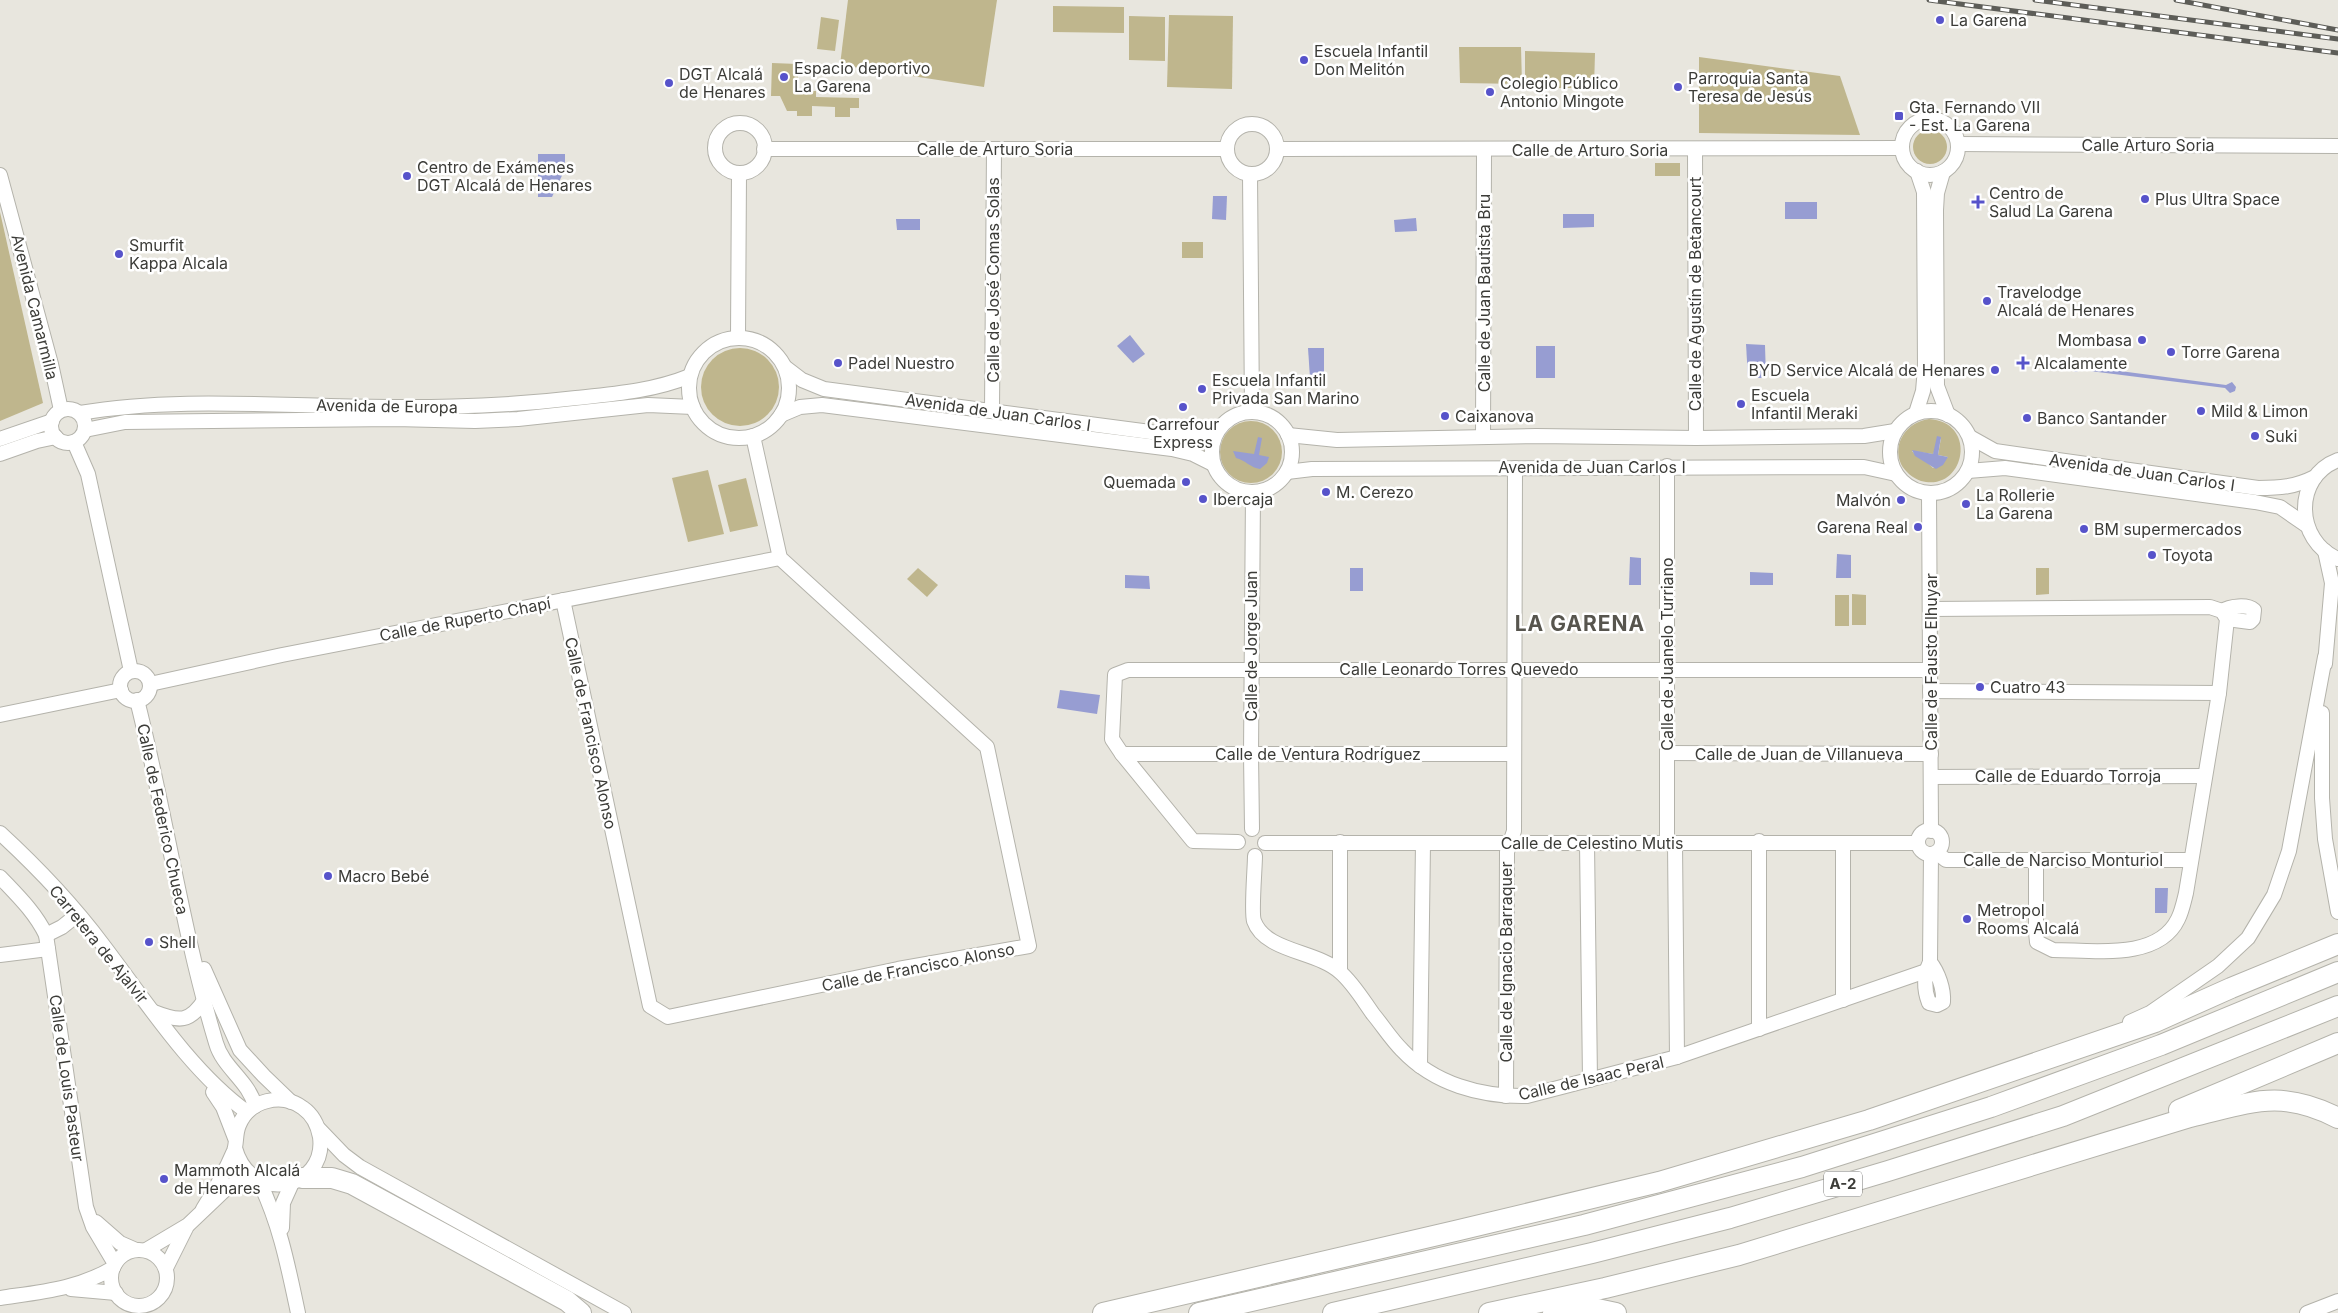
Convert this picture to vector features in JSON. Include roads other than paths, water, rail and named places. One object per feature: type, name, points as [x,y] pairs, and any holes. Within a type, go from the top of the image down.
[{"type":"highway","points":[[1103,1313],[1455,1231],[1721,1164],[1870,1120],[2155,1022],[2338,944]]},
{"type":"highway","name":"A-2","points":[[1199,1313],[1584,1225],[1802,1167],[1991,1107],[2161,1045],[2338,972]]},
{"type":"highway","name":"A-2","points":[[1333,1313],[1582,1255],[1730,1218],[1888,1170],[2063,1116],[2338,1006]]},
{"type":"highway","points":[[2070,1154],[2338,1043]]},
{"type":"highway","points":[[1489,1313],[1605,1288],[1739,1255],[1895,1209],[2190,1117],[2259,1101],[2285,1099],[2319,1108],[2338,1118]]},
{"type":"highway","points":[[1455,1231],[1654,1196],[1790,1160],[1915,1120],[1991,1107]]},
{"type":"highway","points":[[297,1180],[332,1178],[352,1184],[559,1296],[582,1313]]},
{"type":"highway","points":[[1553,1313],[1588,1307],[1616,1313]]},
{"type":"street","points":[[1943,172],[1930,175],[1917,171],[1908,164],[1902,148],[1906,133],[1911,127],[1924,120],[1932,120],[1946,125],[1952,130],[1958,144],[1957,154],[1953,162],[1943,172],[1936,202],[1937,386],[1948,415]]},
{"type":"street","points":[[1251,123],[1259,124],[1272,134],[1277,149],[1272,164],[1266,170],[1250,174],[1236,169],[1227,157],[1226,149],[1227,141],[1236,128],[1251,123]]},
{"type":"street","points":[[731,125],[747,125],[760,134],[764,149],[763,157],[754,169],[739,173],[731,171],[718,160],[715,144],[724,129],[731,125]]},
{"type":"street","name":"Calle Arturo Soria","points":[[1958,144],[2338,146]]},
{"type":"street","name":"Calle de Arturo Soria","points":[[1277,149],[1902,148]]},
{"type":"street","name":"Calle de Arturo Soria","points":[[764,149],[1226,149]]},
{"type":"street","name":"Calle de Agustín de Betancourt","points":[[1695,149],[1696,438]]},
{"type":"street","name":"Calle de José Comas Solas","points":[[992,411],[994,150]]},
{"type":"street","name":"Calle de Juan Bautista Bru","points":[[1483,437],[1484,150]]},
{"type":"street","points":[[1916,413],[1925,384],[1924,192],[1917,171]]},
{"type":"street","points":[[738,338],[739,173]]},
{"type":"street","points":[[1250,174],[1252,412]]},
{"type":"street","name":"Avenida Camarmilla","points":[[0,175],[51,364],[56,416]]},
{"type":"street","points":[[738,338],[752,339],[766,345],[777,354],[785,368],[789,384],[788,399],[781,415],[769,428],[753,436],[739,438],[724,435],[711,429],[700,419],[693,406],[689,392],[690,376],[697,361],[708,348],[721,341],[738,338]]},
{"type":"street","name":"Avenida de Juan Carlos I","points":[[785,368],[802,380],[824,389],[1173,435],[1195,435],[1217,430]]},
{"type":"street","name":"Avenida de Europa","points":[[80,414],[124,406],[236,404],[474,408],[516,406],[645,390],[668,385],[690,376]]},
{"type":"street","name":"Avenida de Europa","points":[[85,430],[125,422],[395,419],[518,420],[648,405],[693,406]]},
{"type":"street","name":"Avenida de Juan Carlos I","points":[[781,415],[800,407],[822,405],[1172,450],[1194,454],[1212,464]]},
{"type":"street","points":[[0,439],[71,409],[80,414],[85,421],[83,435],[74,442],[64,442],[56,437],[53,432],[56,416]]},
{"type":"street","points":[[1931,411],[1948,415],[1963,426],[1970,438],[1972,460],[1968,471],[1961,481],[1952,488],[1929,494],[1907,486],[1896,474],[1889,456],[1890,443],[1895,431],[1904,420],[1916,413],[1931,411]]},
{"type":"street","points":[[1252,412],[1273,418],[1288,435],[1292,448],[1292,460],[1287,472],[1278,483],[1266,490],[1252,493],[1240,491],[1228,485],[1218,476],[1212,464],[1212,441],[1217,430],[1226,420],[1238,414],[1252,412]]},
{"type":"street","name":"Avenida de Juan Carlos I","points":[[1288,435],[1337,440],[1483,437],[1696,438],[1864,436],[1895,431]]},
{"type":"street","points":[[753,436],[780,558]]},
{"type":"street","points":[[0,454],[37,441],[56,437]]},
{"type":"street","name":"Avenida de Juan Carlos I","points":[[1970,438],[1995,451],[2258,488],[2283,489],[2299,485],[2315,477]]},
{"type":"street","points":[[74,442],[88,474],[131,671]]},
{"type":"street","points":[[2338,460],[2327,465],[2315,477],[2305,500],[2306,525],[2314,540],[2325,551],[2338,558]]},
{"type":"street","name":"Avenida de Juan Carlos I","points":[[1287,472],[1312,469],[1668,466],[1864,467],[1896,474]]},
{"type":"street","name":"Calle de Juanelo Turriano","points":[[1668,466],[1667,753],[1677,1057]]},
{"type":"street","name":"Calle de Ignacio Barraquer","points":[[1506,1096],[1507,852],[1514,831],[1515,468]]},
{"type":"street","name":"Avenida de Juan Carlos I","points":[[1968,471],[2005,468],[2256,502],[2280,507],[2306,525]]},
{"type":"street","name":"Calle de Jorge Juan","points":[[1252,493],[1252,829]]},
{"type":"street","name":"Calle de Fausto Elhuyar","points":[[1929,494],[1931,831]]},
{"type":"street","points":[[2325,551],[2332,583],[2325,657],[2320,758],[2325,839],[2338,912]]},
{"type":"street","name":"Calle de Francisco Alonso","points":[[562,600],[650,1006],[668,1016],[898,969],[1029,946],[987,747],[780,558]]},
{"type":"street","name":"Calle de Ruperto Chapí","points":[[150,684],[282,655],[780,558]]},
{"type":"street","points":[[1930,608],[2210,607],[2225,615],[2219,693],[2186,893],[2178,919],[2169,933],[2154,944],[2137,950],[2053,950],[2037,942],[2036,861]]},
{"type":"street","points":[[2044,1061],[2150,1013],[2218,966],[2248,938],[2274,895],[2289,851],[2325,657]]},
{"type":"street","name":"Calle Leonardo Torres Quevedo","points":[[1122,754],[1112,739],[1115,675],[1128,670],[1930,670]]},
{"type":"street","points":[[121,690],[128,698],[137,700],[147,694],[150,684],[144,674],[131,671]]},
{"type":"street","points":[[121,690],[123,678],[131,671]]},
{"type":"street","points":[[0,716],[121,690]]},
{"type":"street","points":[[1930,691],[2219,693]]},
{"type":"street","name":"Calle de Federico Chueca","points":[[137,700],[190,939]]},
{"type":"street","name":"Calle de Juan de Villanueva","points":[[1667,753],[1931,754]]},
{"type":"street","points":[[1122,754],[1193,841],[1238,842]]},
{"type":"street","name":"Calle de Ventura Rodríguez","points":[[1122,754],[1514,754]]},
{"type":"street","name":"Calle de Eduardo Torroja","points":[[1931,777],[2206,776]]},
{"type":"street","points":[[1252,829],[1263,835],[1265,843],[1262,851],[1255,856],[1246,855],[1240,849],[1238,842],[1239,837],[1246,830],[1252,829]]},
{"type":"street","points":[[1931,831],[1940,836],[1942,841],[1942,847],[1934,854],[1925,853],[1920,849],[1918,842],[1920,836],[1925,832],[1931,831]]},
{"type":"street","name":"Carretera de Ajalvir","points":[[0,833],[28,860],[78,915],[102,943],[153,1012],[228,1099],[251,1109]]},
{"type":"street","points":[[1340,842],[1340,971]]},
{"type":"street","points":[[1759,842],[1759,1030]]},
{"type":"street","name":"Calle de Celestino Mutis","points":[[1265,843],[1759,842],[1843,844],[1918,842]]},
{"type":"street","points":[[1420,1066],[1423,843]]},
{"type":"street","points":[[1588,843],[1590,1080]]},
{"type":"street","points":[[1843,844],[1843,1000]]},
{"type":"street","name":"Calle de Narciso Monturiol","points":[[1934,854],[1946,860],[2191,860]]},
{"type":"street","name":"Calle de Isaac Peral","points":[[1255,856],[1254,920],[1266,937],[1282,946],[1317,958],[1340,971],[1401,1050],[1420,1066],[1473,1092],[1506,1096],[1527,1096],[1677,1057],[1843,1000],[1928,967],[1934,854]]},
{"type":"street","name":"Calle de Louis Pasteur","points":[[0,877],[25,903],[46,934],[86,1207],[92,1227],[114,1266]]},
{"type":"street","points":[[46,934],[62,927],[78,915]]},
{"type":"street","points":[[190,939],[216,1045],[230,1070],[252,1094],[251,1109]]},
{"type":"street","points":[[190,939],[240,1050],[291,1102]]},
{"type":"street","points":[[0,955],[48,949]]},
{"type":"street","points":[[153,1012],[169,1018],[188,1018],[197,1012],[205,999]]},
{"type":"street","name":"Carretera de Ajalvir","points":[[193,1059],[223,1107],[235,1143]]},
{"type":"street","points":[[203,1209],[221,1180],[235,1143],[239,1124],[251,1109],[267,1101],[291,1102],[303,1108],[313,1118],[319,1129],[344,1155],[360,1166],[624,1313]]},
{"type":"street","points":[[282,1236],[283,1203],[297,1180],[312,1168],[318,1156],[321,1143],[319,1129]]},
{"type":"street","points":[[235,1143],[241,1164],[256,1179],[272,1206],[282,1236],[298,1313]]},
{"type":"street","points":[[66,1288],[124,1303],[151,1307],[162,1295],[166,1287],[166,1268],[188,1225],[229,1186],[256,1179],[270,1184],[297,1180]]},
{"type":"street","name":"Calle de Louis Pasteur","points":[[86,1207],[104,1231],[120,1243],[141,1250]]},
{"type":"street","points":[[0,1298],[66,1288],[94,1279],[114,1266],[128,1252],[141,1250],[188,1225]]},
{"type":"street","points":[[141,1250],[161,1260],[166,1268]]},
{"type":"street","points":[[114,1266],[112,1286],[124,1303]]},
{"type":"street","points":[[2307,1313],[2338,1300]]},
{"type":"water","points":[[538,154],[565,154],[565,169],[552,197],[538,197]]},
{"type":"water","points":[[1213,196],[1227,196],[1226,220],[1212,219]]},
{"type":"water","points":[[1785,202],[1817,202],[1817,219],[1785,219]]},
{"type":"water","points":[[1563,214],[1594,214],[1594,227],[1563,228]]},
{"type":"water","points":[[1416,218],[1417,231],[1395,232],[1394,220]]},
{"type":"water","points":[[896,219],[920,219],[920,230],[897,230]]},
{"type":"water","points":[[1130,335],[1145,354],[1133,363],[1117,346]]},
{"type":"water","points":[[1746,344],[1765,345],[1766,378],[1748,378]]},
{"type":"water","points":[[1536,346],[1555,346],[1555,378],[1536,378]]},
{"type":"water","points":[[1308,348],[1324,348],[1324,378],[1310,378]]},
{"type":"water","points":[[2077,361],[2082,366],[2226,385],[2232,382],[2236,387],[2235,391],[2230,393],[2225,388],[2082,370],[2075,372],[2071,369],[2071,365]]},
{"type":"water","points":[[1937,436],[1941,437],[1938,455],[1948,457],[1943,465],[1936,469],[1915,456],[1912,450],[1933,454]]},
{"type":"water","points":[[1258,437],[1262,438],[1259,455],[1269,457],[1267,463],[1260,469],[1236,458],[1233,451],[1254,454]]},
{"type":"water","points":[[1837,554],[1851,555],[1851,578],[1836,578]]},
{"type":"water","points":[[1630,557],[1641,558],[1641,585],[1629,585]]},
{"type":"water","points":[[1350,568],[1363,568],[1363,591],[1350,591]]},
{"type":"water","points":[[1750,572],[1773,573],[1773,585],[1750,585]]},
{"type":"water","points":[[1125,575],[1149,576],[1150,589],[1125,588]]},
{"type":"water","points":[[1060,690],[1100,695],[1097,714],[1057,708]]},
{"type":"water","points":[[2155,888],[2168,888],[2167,913],[2155,913]]},
{"type":"railway","points":[[1929,0],[2338,53]]},
{"type":"railway","points":[[2035,0],[2338,39]]},
{"type":"railway","points":[[2176,0],[2338,30]]},
{"type":"place","name":"La Garena","points":[[1940,20]]},
{"type":"place","name":"Escuela Infantil Don Melitón","points":[[1304,60]]},
{"type":"place","name":"Espacio deportivo La Garena","points":[[784,77]]},
{"type":"place","name":"DGT Alcalá de Henares","points":[[669,83]]},
{"type":"place","name":"Parroquia Santa Teresa de Jesús","points":[[1678,87]]},
{"type":"place","name":"Colegio Público Antonio Mingote","points":[[1490,92]]},
{"type":"place","name":"Gta. Fernando VII - Est. La Garena","points":[[1899,116]]},
{"type":"place","name":"Centro de Exámenes DGT Alcalá de Henares","points":[[407,176]]},
{"type":"place","name":"Plus Ultra Space","points":[[2145,199]]},
{"type":"place","name":"Centro de Salud La Garena","points":[[1978,202]]},
{"type":"place","name":"Smurfit Kappa Alcala","points":[[119,254]]},
{"type":"place","name":"Travelodge Alcalá de Henares","points":[[1987,301]]},
{"type":"place","name":"Mombasa","points":[[2142,340]]},
{"type":"place","name":"Torre Garena","points":[[2171,352]]},
{"type":"place","name":"Padel Nuestro","points":[[838,363]]},
{"type":"place","name":"Alcalamente","points":[[2023,363]]},
{"type":"place","name":"BYD Service Alcalá de Henares","points":[[1995,370]]},
{"type":"place","name":"Escuela Infantil Privada San Marino","points":[[1202,389]]},
{"type":"place","name":"Escuela Infantil Meraki","points":[[1741,404]]},
{"type":"place","name":"Carrefour Express","points":[[1183,407]]},
{"type":"place","name":"Mild & Limon","points":[[2201,411]]},
{"type":"place","name":"Caixanova","points":[[1445,416]]},
{"type":"place","name":"Banco Santander","points":[[2027,418]]},
{"type":"place","name":"Suki","points":[[2255,436]]},
{"type":"place","name":"Quemada","points":[[1186,482]]},
{"type":"place","name":"M. Cerezo","points":[[1326,492]]},
{"type":"place","name":"Ibercaja","points":[[1203,499]]},
{"type":"place","name":"Malvón","points":[[1901,500]]},
{"type":"place","name":"La Rollerie La Garena","points":[[1966,504]]},
{"type":"place","name":"Garena Real","points":[[1918,527]]},
{"type":"place","name":"BM supermercados","points":[[2084,529]]},
{"type":"place","name":"Toyota","points":[[2152,555]]},
{"type":"place","name":"Cuatro 43","points":[[1980,687]]},
{"type":"place","name":"Macro Bebé","points":[[328,876]]},
{"type":"place","name":"Metropol Rooms Alcalá","points":[[1967,919]]},
{"type":"place","name":"Shell","points":[[149,942]]},
{"type":"place","name":"Mammoth Alcalá de Henares","points":[[164,1179]]},
{"type":"district","name":"LA GARENA","points":[[1580,624]]}]
